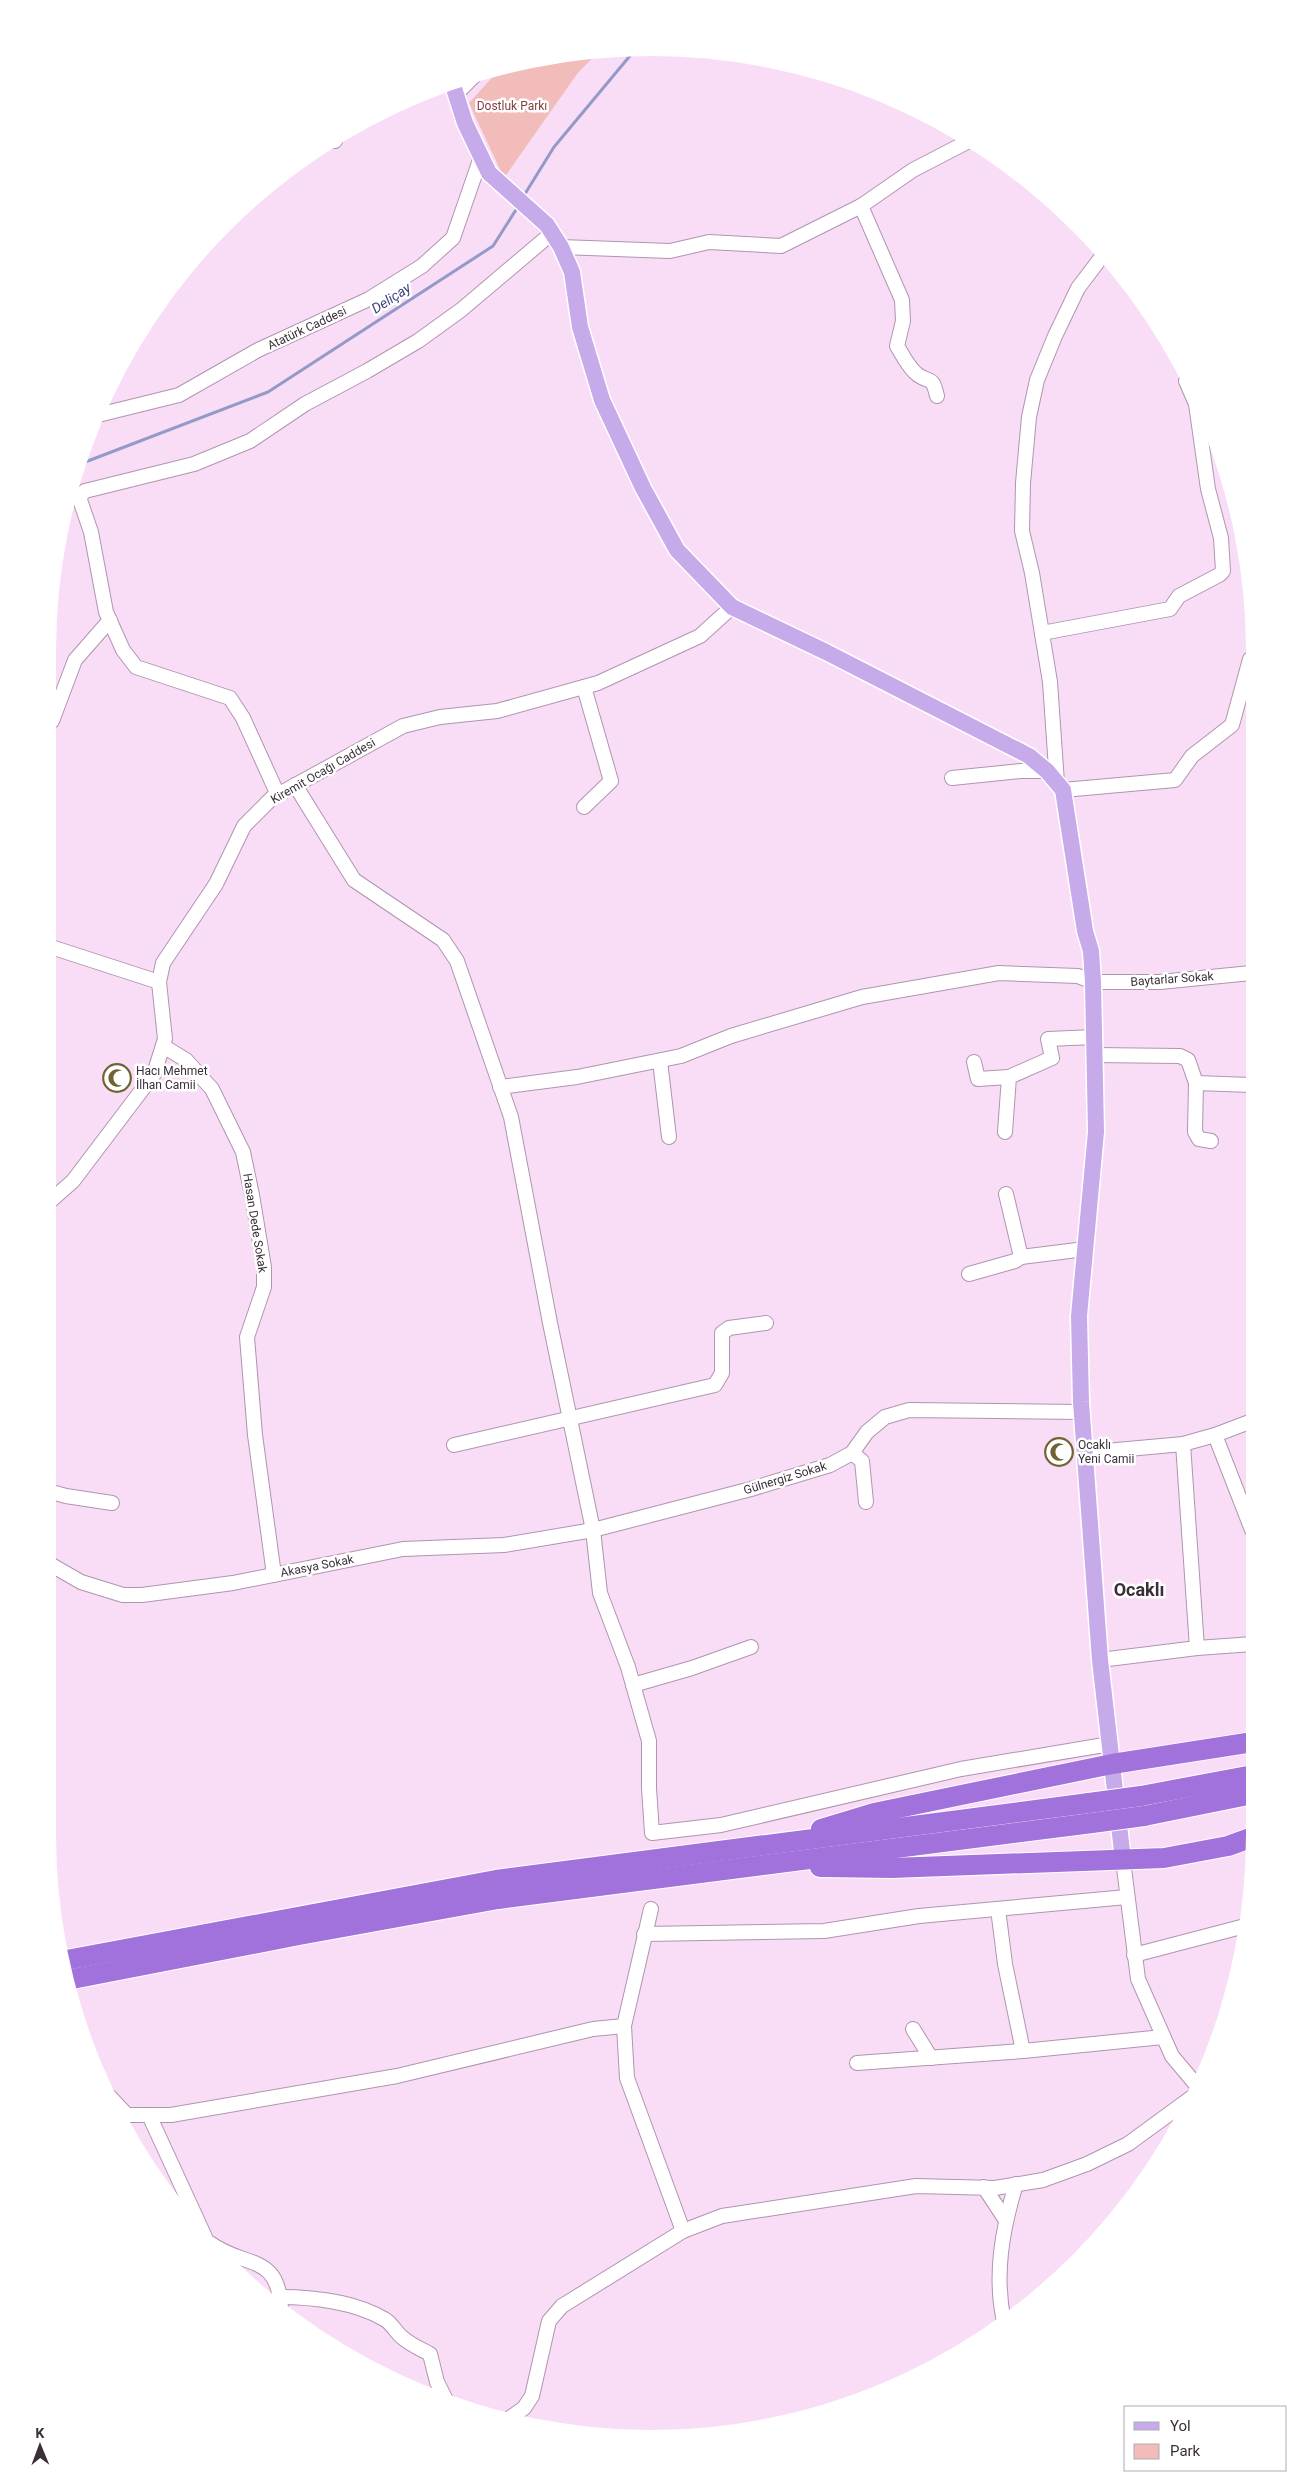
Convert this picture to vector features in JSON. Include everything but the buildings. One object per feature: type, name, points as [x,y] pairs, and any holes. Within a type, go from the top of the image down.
[{"type":"highway","points":[[729,1860],[807,1833],[874,1813],[1112,1764],[1246,1743]]},
{"type":"highway","points":[[74,1978],[498,1899],[729,1860],[1141,1796],[1246,1776]]},
{"type":"highway","points":[[70,1959],[496,1880],[729,1860],[1092,1823],[1144,1816],[1246,1795]]},
{"type":"highway","points":[[729,1860],[892,1868],[1123,1860],[1164,1858],[1228,1846],[1246,1840]]},
{"type":"main road","points":[[454,90],[481,158],[489,173],[553,235],[572,272],[580,327],[602,400],[643,488],[676,550],[732,606],[1029,756],[1056,781],[1085,931],[1091,951],[1093,982],[1096,1132],[1080,1316],[1082,1412],[1100,1660],[1123,1860]]},
{"type":"street","points":[[278,795],[243,718],[230,698],[136,667],[123,650],[110,620],[99,582],[91,532],[79,497],[85,491],[194,464],[250,440],[305,404],[418,341],[461,310],[553,235],[670,251],[708,242],[781,246],[861,206],[913,170],[962,145]]},
{"type":"street","name":"Atatürk Caddesi","points":[[107,413],[179,395],[258,350],[369,299],[422,266],[453,238],[481,158]]},
{"type":"street","points":[[861,206],[902,300],[903,321],[896,346],[917,375],[928,378],[934,384],[937,396]]},
{"type":"street","points":[[1056,781],[1050,682],[1022,531],[1023,483],[1029,417],[1037,380],[1078,288],[1099,260]]},
{"type":"street","points":[[1042,633],[1170,609],[1179,596],[1220,576],[1223,570],[1221,538],[1208,489],[1198,419]]},
{"type":"street","name":"Kiremit Ocağı Caddesi","points":[[56,1196],[73,1180],[154,1074],[165,1039],[159,982],[163,962],[216,884],[244,826],[278,795],[403,726],[440,717],[498,712],[598,683],[700,636],[732,606]]},
{"type":"street","points":[[56,710],[75,660],[110,620]]},
{"type":"street","points":[[952,778],[1056,781],[1175,780],[1192,756],[1232,725],[1246,674]]},
{"type":"street","points":[[584,687],[611,780],[584,807]]},
{"type":"street","points":[[295,785],[354,880],[443,940],[457,961],[511,1117],[593,1530],[600,1593],[633,1685],[649,1741],[648,1788],[652,1833],[721,1825],[960,1769],[1110,1744]]},
{"type":"street","points":[[56,949],[159,982]]},
{"type":"street","name":"Baytarlar Sokak","points":[[500,1088],[577,1077],[660,1061],[681,1056],[731,1036],[862,997],[999,973],[1078,976],[1093,982],[1160,982],[1246,973]]},
{"type":"street","points":[[974,1062],[978,1078],[1009,1077],[1052,1058],[1048,1039],[1094,1037]]},
{"type":"street","name":"Hasan Dede Sokak","points":[[163,1046],[186,1060],[212,1089],[243,1152],[264,1266],[264,1287],[247,1337],[255,1435],[274,1575]]},
{"type":"street","points":[[1094,1055],[1180,1056],[1188,1060],[1196,1083],[1195,1132],[1200,1139],[1210,1141]]},
{"type":"street","points":[[660,1061],[669,1137]]},
{"type":"street","points":[[1005,1132],[1009,1077]]},
{"type":"street","points":[[1196,1083],[1246,1086]]},
{"type":"street","points":[[1006,1194],[1021,1257]]},
{"type":"street","points":[[969,1274],[1021,1257],[1086,1249]]},
{"type":"street","points":[[454,1445],[715,1385],[720,1381],[722,1373],[722,1332],[730,1328],[766,1323]]},
{"type":"street","name":"Gülnergiz Sokak","points":[[593,1530],[751,1489],[830,1465],[852,1453],[868,1432],[885,1417],[909,1410],[1082,1412]]},
{"type":"street","points":[[1084,1453],[1183,1444],[1246,1423]]},
{"type":"street","points":[[1215,1435],[1246,1515]]},
{"type":"street","points":[[1183,1444],[1197,1648]]},
{"type":"street","points":[[852,1453],[862,1461],[866,1502]]},
{"type":"street","points":[[56,1493],[112,1503]]},
{"type":"street","name":"Akasya Sokak","points":[[56,1568],[80,1582],[123,1595],[142,1594],[233,1583],[403,1549],[504,1545],[593,1530]]},
{"type":"street","points":[[1100,1660],[1197,1648],[1246,1644]]},
{"type":"street","points":[[633,1685],[692,1668],[751,1647]]},
{"type":"street","points":[[1123,1860],[1138,1979],[1172,2056],[1192,2080]]},
{"type":"street","points":[[644,1934],[824,1931],[919,1916],[1127,1897]]},
{"type":"street","points":[[650,1909],[624,2026],[627,2078],[683,2231]]},
{"type":"street","points":[[998,1909],[1005,1964],[1023,2051]]},
{"type":"street","points":[[1134,1955],[1238,1928]]},
{"type":"street","points":[[127,2115],[171,2115],[397,2076],[593,2029],[624,2026]]},
{"type":"street","points":[[913,2029],[932,2058]]},
{"type":"street","points":[[857,2063],[1023,2051],[1163,2037]]},
{"type":"street","points":[[516,2414],[524,2408],[532,2396],[549,2321],[562,2306],[683,2231],[722,2216],[916,2186],[984,2187],[1043,2180],[1087,2164],[1128,2144],[1180,2105]]},
{"type":"street","points":[[149,2115],[196,2217]]},
{"type":"street","points":[[1003,2314],[999,2258],[1005,2219],[1016,2184]]},
{"type":"street","points":[[984,2187],[1005,2219]]},
{"type":"street","points":[[229,2255],[266,2267],[273,2277],[279,2298]]},
{"type":"street","points":[[284,2303],[301,2297],[346,2305],[368,2311],[386,2320],[403,2338],[430,2354],[441,2391]]},
{"type":"green space","name":"Dostluk Parkı","points":[[591,60],[577,74],[504,178],[469,103],[491,79],[535,68]]},
{"type":"waterway","name":"Deliçay","points":[[523,197],[554,147],[629,57]]},
{"type":"waterway","name":"Deliçay","points":[[88,461],[268,392],[493,246],[519,205]]},
{"type":"place","name":"Hacı Mehmet İlhan Camii","points":[[117,1078]]},
{"type":"place","name":"Ocaklı Yeni Camii","points":[[1059,1452]]},
{"type":"district","name":"Ocaklı","points":[[1139,1590]]}]
